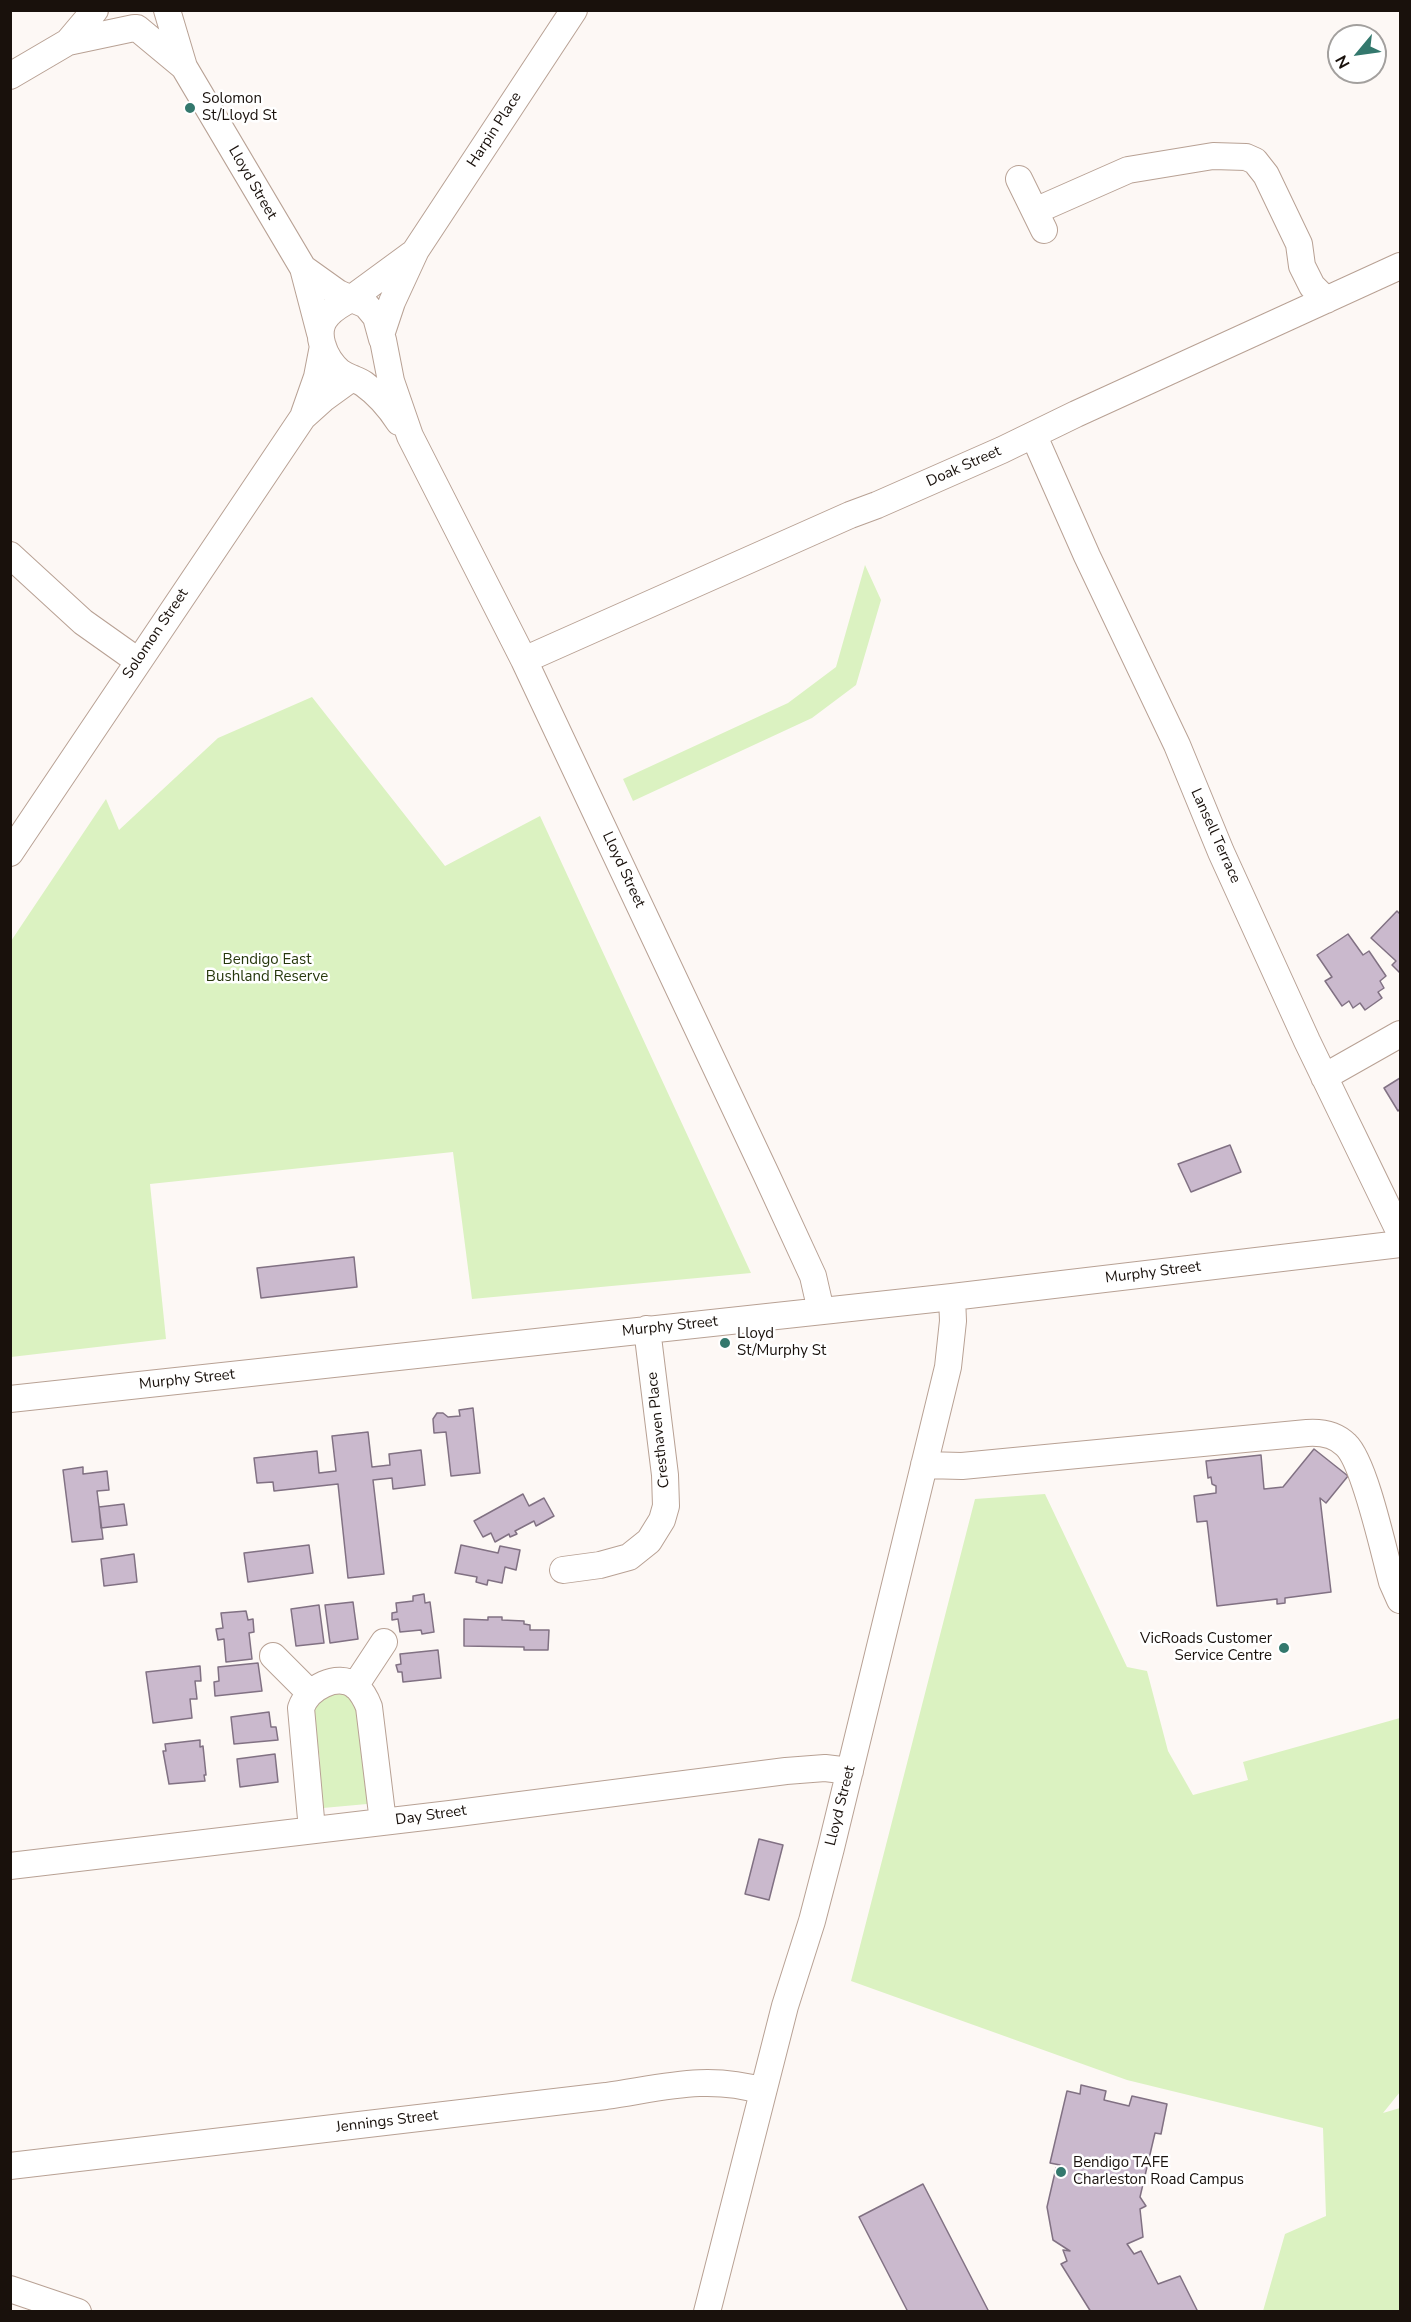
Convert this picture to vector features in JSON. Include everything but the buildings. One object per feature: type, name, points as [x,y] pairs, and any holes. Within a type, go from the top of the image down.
[{"type":"street","points":[[68,42],[95,10]]},
{"type":"street","name":"Lloyd Street","points":[[115,10],[123,22],[135,28],[184,67]]},
{"type":"street","points":[[10,76],[68,42],[135,28],[153,22],[165,10]]},
{"type":"street","name":"Lloyd Street","points":[[165,10],[184,67],[303,268],[322,339]]},
{"type":"street","name":"Harpin Place","points":[[382,336],[392,302],[416,250],[574,10]]},
{"type":"street","points":[[1019,179],[1039,220],[1128,170],[1213,156],[1246,157],[1255,160],[1266,175],[1299,244],[1316,259],[1325,278],[1326,300]]},
{"type":"street","name":"Harpin Place","points":[[351,299],[416,250]]},
{"type":"street","name":"Doak Street","points":[[524,660],[850,514],[896,497],[1034,436],[1076,414],[1401,266]]},
{"type":"street","name":"Lloyd Street","points":[[303,268],[351,299]]},
{"type":"street","points":[[351,299],[366,305],[373,311],[382,336],[380,355],[353,377],[343,374],[334,366],[322,339],[327,315],[351,299]]},
{"type":"street","name":"Lloyd Street","points":[[382,336],[391,381],[410,436],[524,660],[808,1264],[817,1288],[821,1311]]},
{"type":"street","name":"Solomon Street","points":[[303,417],[316,377],[322,339]]},
{"type":"street","name":"Lloyd Street","points":[[353,377],[377,396],[410,436]]},
{"type":"street","name":"Solomon Street","points":[[10,853],[303,417],[353,377]]},
{"type":"street","name":"Lansell Terrace","points":[[1034,436],[1087,556],[1177,745],[1221,852],[1324,1077],[1401,1233]]},
{"type":"street","points":[[10,555],[83,622],[138,661]]},
{"type":"street","points":[[1324,1077],[1401,1034]]},
{"type":"street","name":"Murphy Street","points":[[10,1399],[952,1297],[1401,1244]]},
{"type":"street","name":"Lloyd Street","points":[[707,2312],[785,2006],[814,1910],[850,1771],[948,1368],[953,1321],[952,1297]]},
{"type":"street","name":"Cresthaven Place","points":[[562,1570],[600,1565],[629,1557],[649,1541],[657,1532],[662,1520],[666,1506],[665,1475],[647,1329]]},
{"type":"street","points":[[924,1465],[962,1466],[1307,1433],[1327,1434],[1346,1444],[1358,1462],[1392,1582],[1401,1600]]},
{"type":"street","points":[[356,1686],[384,1642]]},
{"type":"street","points":[[273,1656],[310,1693]]},
{"type":"street","points":[[312,1830],[300,1714],[303,1702],[310,1693],[328,1683],[345,1683],[356,1686],[366,1699],[370,1713],[383,1822]]},
{"type":"street","name":"Day Street","points":[[10,1866],[786,1771],[825,1768],[850,1771]]},
{"type":"street","name":"Jennings Street","points":[[10,2166],[595,2097],[690,2083],[719,2082],[743,2085],[763,2091]]},
{"type":"street","points":[[10,2289],[78,2312]]},
{"type":"green space","points":[[865,565],[881,600],[856,685],[812,718],[633,801],[623,779],[788,703],[836,667]]},
{"type":"green space","name":"Bendigo East Bushland Reserve","points":[[312,697],[445,866],[540,816],[751,1273],[472,1299],[453,1152],[150,1184],[166,1339],[11,1357],[11,941],[106,799],[119,830],[218,738]]},
{"type":"green space","points":[[1045,1494],[1127,1667],[1147,1671],[1168,1751],[1193,1795],[1248,1780],[1243,1762],[1400,1718],[1400,2092],[1383,2113],[1400,2108],[1400,2311],[1263,2311],[1285,2234],[1326,2216],[1323,2128],[1127,2080],[851,1981],[975,1499]]},
{"type":"green space","points":[[327,1692],[349,1694],[364,1720],[358,1726],[362,1762],[372,1783],[370,1802],[367,1804],[323,1808],[320,1807],[315,1794],[320,1774],[319,1754],[315,1734],[307,1715]]},
{"type":"place","name":"Solomon St/Lloyd St","points":[[190,108]]},
{"type":"place","name":"Lloyd St/Murphy St","points":[[725,1343]]},
{"type":"place","name":"VicRoads Customer Service Centre","points":[[1284,1648]]},
{"type":"place","name":"Bendigo TAFE Charleston Road Campus","points":[[1061,2172]]}]
